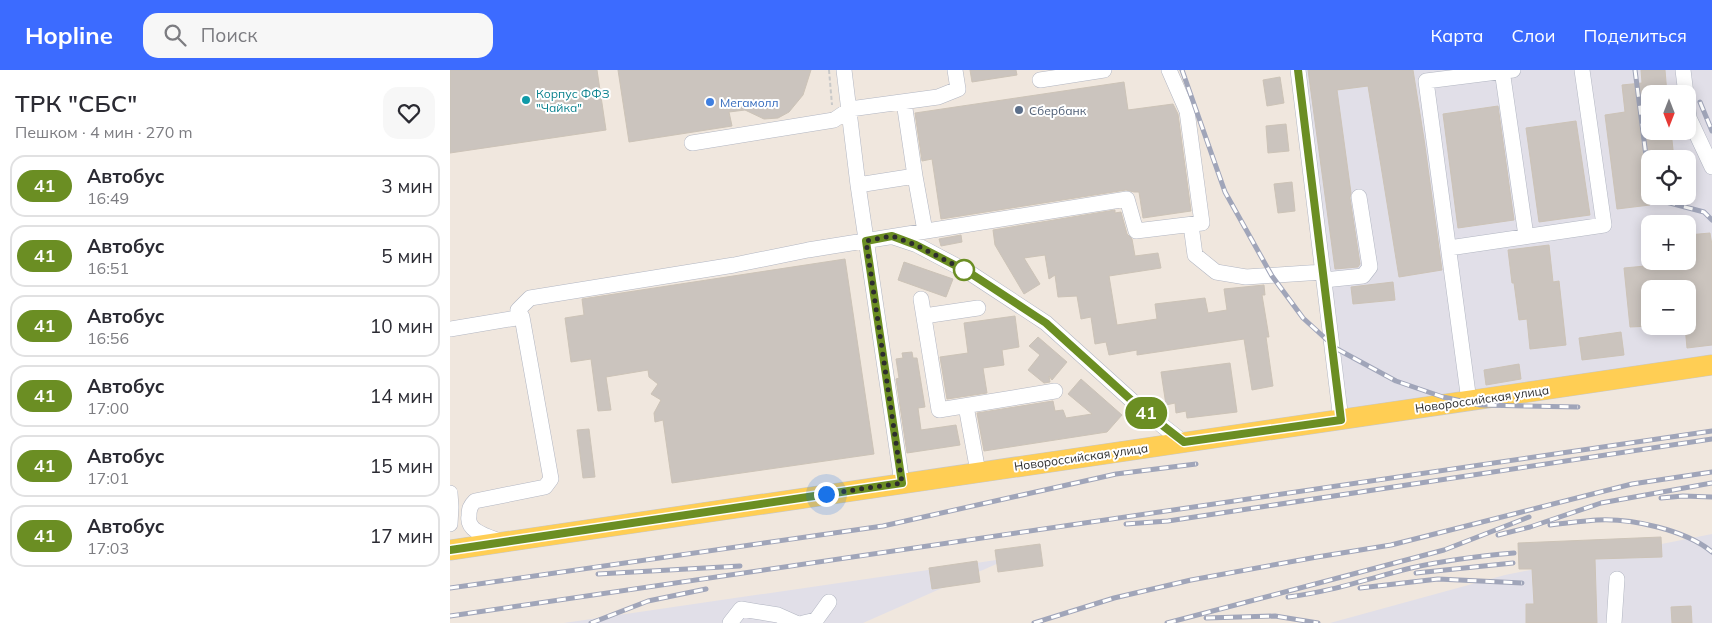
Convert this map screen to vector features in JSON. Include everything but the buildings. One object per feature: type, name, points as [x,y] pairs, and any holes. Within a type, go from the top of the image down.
[{"type":"main road","name":"Новороссийская улица","points":[[450,550],[1712,365]]},
{"type":"street","points":[[844,70],[858,185],[902,483]]},
{"type":"street","points":[[692,143],[834,120],[850,109],[938,97],[958,89],[955,70]]},
{"type":"street","points":[[1040,80],[1104,70]]},
{"type":"street","points":[[503,542],[479,533],[471,527],[468,520],[470,505],[475,501],[546,487],[552,479],[522,317],[518,310],[530,298],[1127,198],[1136,231],[1202,223],[1187,111],[1169,70]]},
{"type":"street","points":[[1298,70],[1341,420]]},
{"type":"street","points":[[1469,402],[1449,248],[1423,76],[1506,70],[1526,236]]},
{"type":"street","points":[[1449,248],[1604,225],[1582,70]]},
{"type":"street","points":[[1683,70],[1685,85]]},
{"type":"street","points":[[904,102],[925,231]]},
{"type":"street","points":[[1696,134],[1712,167]]},
{"type":"street","points":[[858,185],[915,176]]},
{"type":"street","points":[[1190,224],[1196,255],[1216,272],[1246,277],[1363,276],[1370,267],[1359,197]]},
{"type":"street","points":[[892,236],[916,245],[970,273],[1046,323],[1140,408],[1184,442]]},
{"type":"street","points":[[921,299],[938,410],[1055,391]]},
{"type":"street","points":[[924,316],[978,308]]},
{"type":"street","points":[[450,328],[522,317]]},
{"type":"street","points":[[966,406],[978,472]]},
{"type":"street","points":[[450,494],[450,524]]},
{"type":"street","points":[[1614,623],[1617,579]]},
{"type":"street","points":[[803,623],[816,620],[829,602]]},
{"type":"street","points":[[730,623],[741,609],[778,615],[796,623]]},
{"type":"path","points":[[828,70],[834,120]]},
{"type":"shaded area","points":[[1303,70],[1712,70],[1712,355],[1344,413]]},
{"type":"shaded area","points":[[1712,534],[1712,623],[1330,623],[1505,575]]},
{"type":"shaded area","points":[[1010,558],[863,623],[564,623]]},
{"type":"railway","points":[[1182,70],[1225,192],[1272,276],[1303,318],[1337,349],[1396,381],[1443,397],[1480,405],[1578,407]]},
{"type":"railway","points":[[1635,70],[1645,150]]},
{"type":"railway","points":[[1700,102],[1712,131]]},
{"type":"railway","points":[[1678,205],[1704,212],[1712,220]]},
{"type":"railway","points":[[450,616],[1712,431]]},
{"type":"railway","points":[[1126,524],[1168,521],[1712,439]]},
{"type":"railway","points":[[450,588],[883,526],[1116,474],[1196,464]]},
{"type":"railway","points":[[1034,623],[1114,598],[1191,580],[1391,545],[1632,484],[1712,472]]},
{"type":"railway","points":[[1498,535],[1530,527],[1601,503],[1712,483]]},
{"type":"railway","points":[[1661,498],[1683,496],[1712,497]]},
{"type":"railway","points":[[1167,623],[1444,550],[1529,517]]},
{"type":"railway","points":[[1550,525],[1597,520],[1641,523],[1688,537],[1712,552]]},
{"type":"railway","points":[[1288,597],[1335,588],[1424,565],[1514,553]]},
{"type":"railway","points":[[1416,573],[1513,563]]},
{"type":"railway","points":[[598,574],[740,566]]},
{"type":"railway","points":[[1360,588],[1438,579],[1522,583]]},
{"type":"railway","points":[[591,623],[648,601],[706,589]]},
{"type":"railway","points":[[1206,618],[1275,616],[1318,623]]},
{"type":"bus line","name":"41","points":[[450,550],[902,483],[866,241],[892,236],[916,245],[970,273],[1046,323],[1140,408],[1184,442],[1341,420],[1298,70]]},
{"type":"place","name":"Корпус ФФЗ \"Чайка\"","points":[[526,100]]},
{"type":"place","name":"Мегамолл","points":[[710,102]]},
{"type":"place","name":"Сбербанк","points":[[1019,110]]},
{"type":"route","points":[[826,494],[902,483],[866,241],[892,236],[916,245],[970,273],[964,270]]}]
